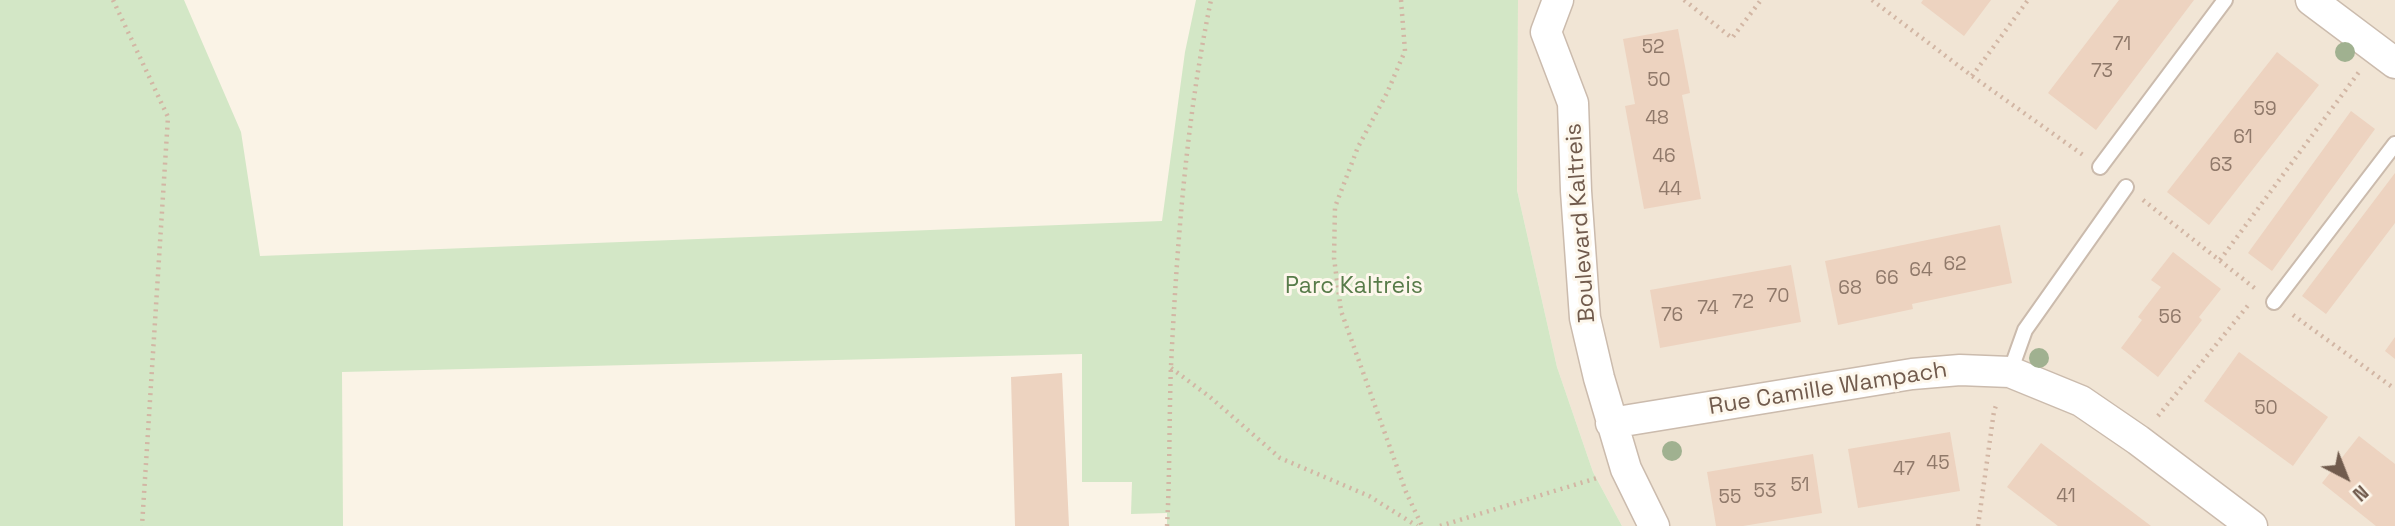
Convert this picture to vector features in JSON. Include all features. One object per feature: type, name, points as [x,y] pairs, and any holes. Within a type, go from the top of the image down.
[{"type":"street","name":"Boulevard Kaltreis","points":[[1558,0],[1546,32],[1573,103],[1585,318],[1611,423],[1626,468],[1654,526]]},
{"type":"street","points":[[2311,0],[2386,56]]},
{"type":"street","name":"Rue Camille Wampach","points":[[1611,423],[1912,374],[1960,370],[2010,372],[2081,401],[2138,440],[2252,526]]},
{"type":"lane","points":[[2100,167],[2225,0]]},
{"type":"lane","points":[[2274,302],[2395,144]]},
{"type":"lane","points":[[2010,372],[2025,330],[2126,187]]},
{"type":"path","points":[[113,0],[168,117],[142,526]]},
{"type":"path","points":[[1167,526],[1171,368],[1180,219],[1200,51],[1210,0]]},
{"type":"path","points":[[1401,0],[1405,51],[1387,93],[1358,147],[1335,208],[1334,258],[1342,311],[1406,492],[1422,526]]},
{"type":"path","points":[[1684,0],[1732,38],[1761,0]]},
{"type":"path","points":[[1972,76],[2028,0]]},
{"type":"path","points":[[2220,260],[2386,56]]},
{"type":"path","points":[[2138,440],[2250,302]]},
{"type":"path","points":[[1171,368],[1210,397],[1280,458],[1369,496],[1417,526]]},
{"type":"path","points":[[1978,526],[1994,411],[2010,372]]},
{"type":"path","points":[[1440,526],[1626,468]]},
{"type":"shaded area","points":[[1518,0],[2395,0],[2395,526],[1622,526],[1593,472],[1557,367],[1517,190]]},
{"type":"green space","name":"Parc Kaltreis","points":[[0,0],[184,0],[241,132],[260,256],[1162,221],[1185,52],[1196,0],[1518,0],[1517,190],[1557,367],[1593,472],[1622,526],[1167,526],[1167,513],[1131,514],[1132,482],[1082,482],[1082,354],[342,372],[343,526],[0,526]]},
{"type":"building","points":[[1923,0],[1991,0],[1964,36],[1921,3]]},
{"type":"building","points":[[2119,0],[2194,0],[2096,130],[2048,93]]},
{"type":"building","points":[[1678,29],[1690,93],[1682,95],[1701,199],[1644,209],[1625,106],[1635,104],[1623,39]]},
{"type":"building","points":[[2277,52],[2319,85],[2209,225],[2167,192]]},
{"type":"building","points":[[2351,111],[2375,129],[2272,271],[2248,253]]},
{"type":"building","points":[[2395,173],[2395,223],[2326,314],[2302,296]]},
{"type":"building","points":[[2000,225],[2012,283],[1912,304],[1913,309],[1838,325],[1825,261]]},
{"type":"building","points":[[2173,252],[2221,289],[2199,317],[2202,320],[2158,377],[2121,348],[2142,320],[2138,317],[2161,287],[2151,280]]},
{"type":"building","points":[[1791,265],[1801,322],[1660,348],[1650,290]]},
{"type":"building","points":[[2395,337],[2395,359],[2385,351]]},
{"type":"building","points":[[2239,352],[2328,417],[2293,466],[2204,401]]},
{"type":"building","points":[[1062,373],[1069,526],[1015,526],[1011,377]]},
{"type":"building","points":[[1950,432],[1960,491],[1858,508],[1848,449]]},
{"type":"building","points":[[2359,436],[2395,464],[2395,526],[2376,526],[2322,483]]},
{"type":"building","points":[[2041,443],[2151,526],[2058,526],[2007,487]]},
{"type":"building","points":[[1813,454],[1822,513],[1743,526],[1716,526],[1707,472]]}]
